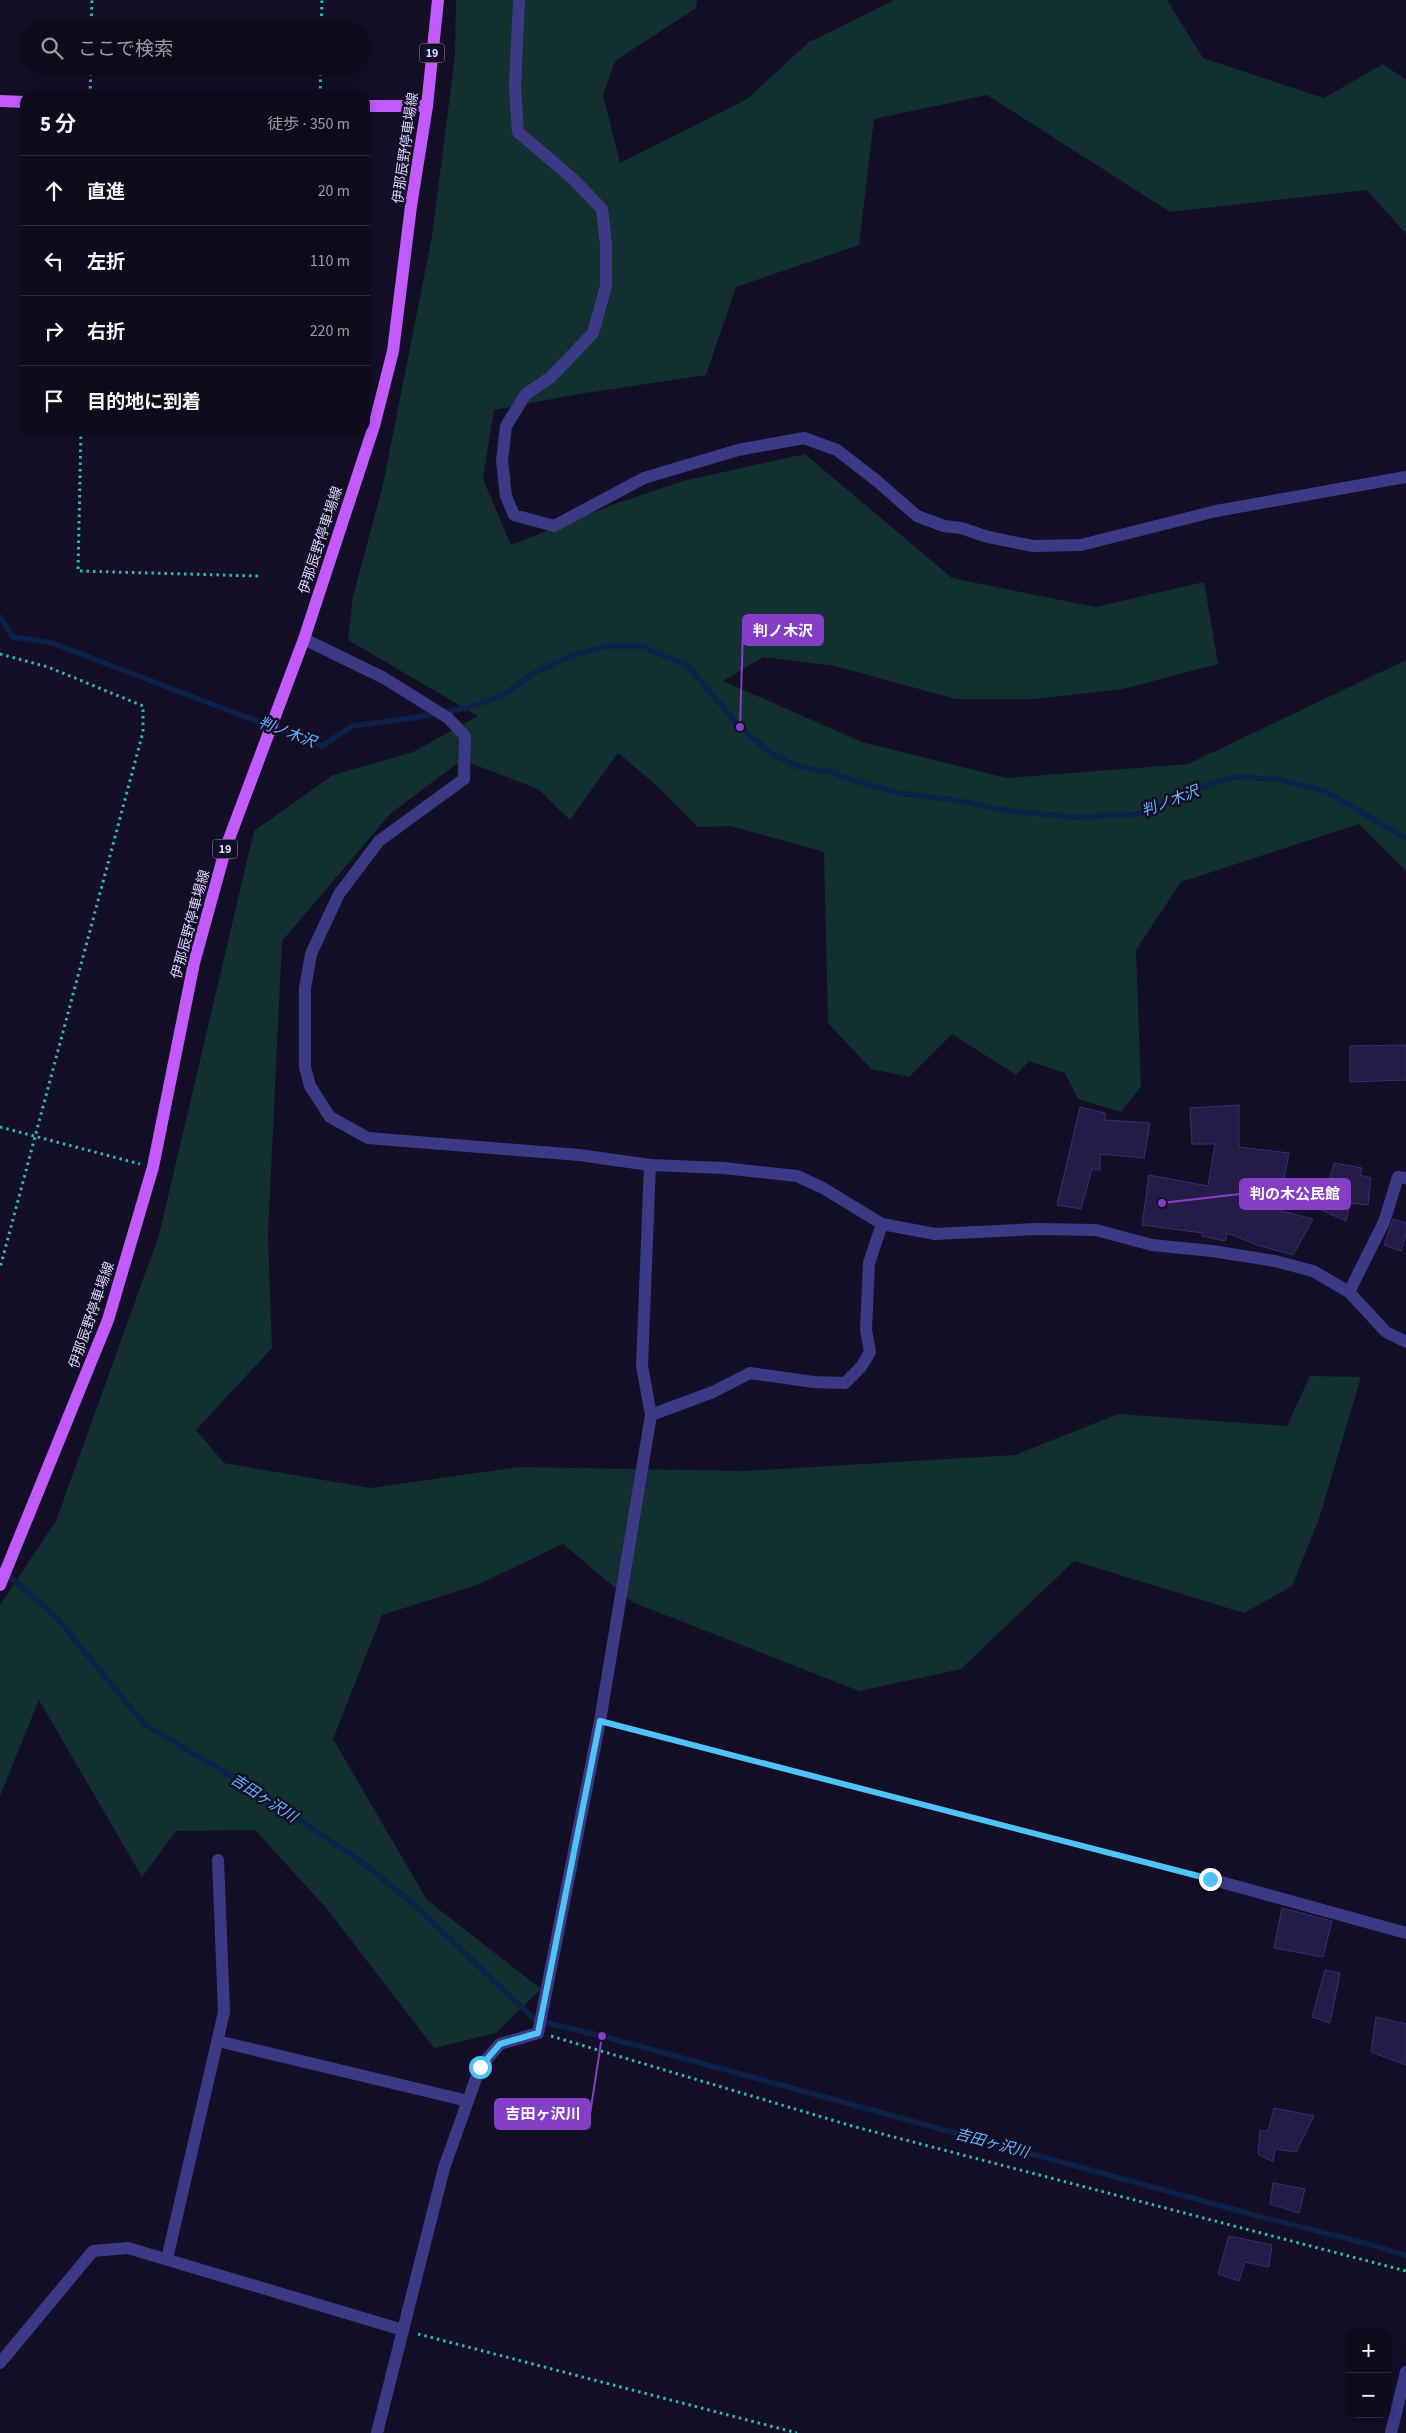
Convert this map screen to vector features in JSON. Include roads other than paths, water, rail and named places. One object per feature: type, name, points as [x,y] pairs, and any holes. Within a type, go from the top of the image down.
[{"type":"main road","name":"伊那辰野停車場線","points":[[0,1585],[108,1320],[153,1167],[194,963],[226,847],[304,639],[374,426],[393,351],[411,206],[427,106],[438,0]]},
{"type":"main road","points":[[0,101],[20,102]]},
{"type":"main road","points":[[370,106],[427,106]]},
{"type":"street","points":[[519,0],[515,87],[518,132],[573,179],[602,209],[606,252],[606,286],[593,333],[551,377],[526,394],[506,426],[502,461],[506,496],[514,515],[554,526],[644,478],[738,450],[804,438],[837,450],[877,481],[917,516],[944,526],[961,528],[988,537],[1033,546],[1081,545],[1216,511],[1406,477]]},
{"type":"street","points":[[304,639],[384,678],[448,718],[464,736],[464,779],[379,841],[339,894],[311,954],[305,988],[305,1067],[310,1086],[330,1117],[368,1138],[579,1155],[650,1165],[723,1168],[797,1176],[823,1188],[882,1224],[935,1234],[1036,1229],[1096,1230],[1152,1245],[1212,1251],[1275,1261],[1313,1271],[1349,1292],[1386,1332],[1406,1342]]},
{"type":"street","points":[[377,2433],[444,2168],[480,2067],[500,2044],[538,2033],[600,1721],[652,1415],[642,1366],[650,1165]]},
{"type":"street","points":[[1349,1292],[1384,1222],[1398,1177],[1406,1178]]},
{"type":"street","points":[[652,1415],[713,1392],[750,1373],[814,1382],[845,1383],[861,1367],[870,1352],[866,1330],[869,1263],[882,1224]]},
{"type":"street","points":[[167,2259],[224,2012],[218,1860]]},
{"type":"street","points":[[1210,1879],[1406,1933]]},
{"type":"street","points":[[226,2043],[468,2101]]},
{"type":"street","points":[[0,2364],[93,2251],[128,2248],[403,2330]]},
{"type":"street","points":[[1391,2433],[1406,2372]]},
{"type":"waterway","name":"判ノ木沢","points":[[0,617],[13,637],[52,643],[322,746],[352,726],[407,719],[471,707],[503,695],[534,673],[571,656],[607,646],[641,646],[688,666],[740,727],[772,754],[799,767],[831,772],[842,777],[899,793],[954,800],[1010,811],[1071,817],[1134,815],[1150,811],[1198,788],[1234,777],[1278,779],[1325,791],[1406,838]]},
{"type":"waterway","name":"吉田ヶ沢川","points":[[0,1568],[57,1618],[144,1724],[258,1792],[359,1860],[409,1900],[535,2020],[602,2036],[1258,2216],[1365,2243],[1406,2256]]},
{"type":"place","name":"判ノ木沢","points":[[740,727]]},
{"type":"place","name":"判の木公民館","points":[[1162,1203]]},
{"type":"place","name":"吉田ヶ沢川","points":[[602,2036]]}]
